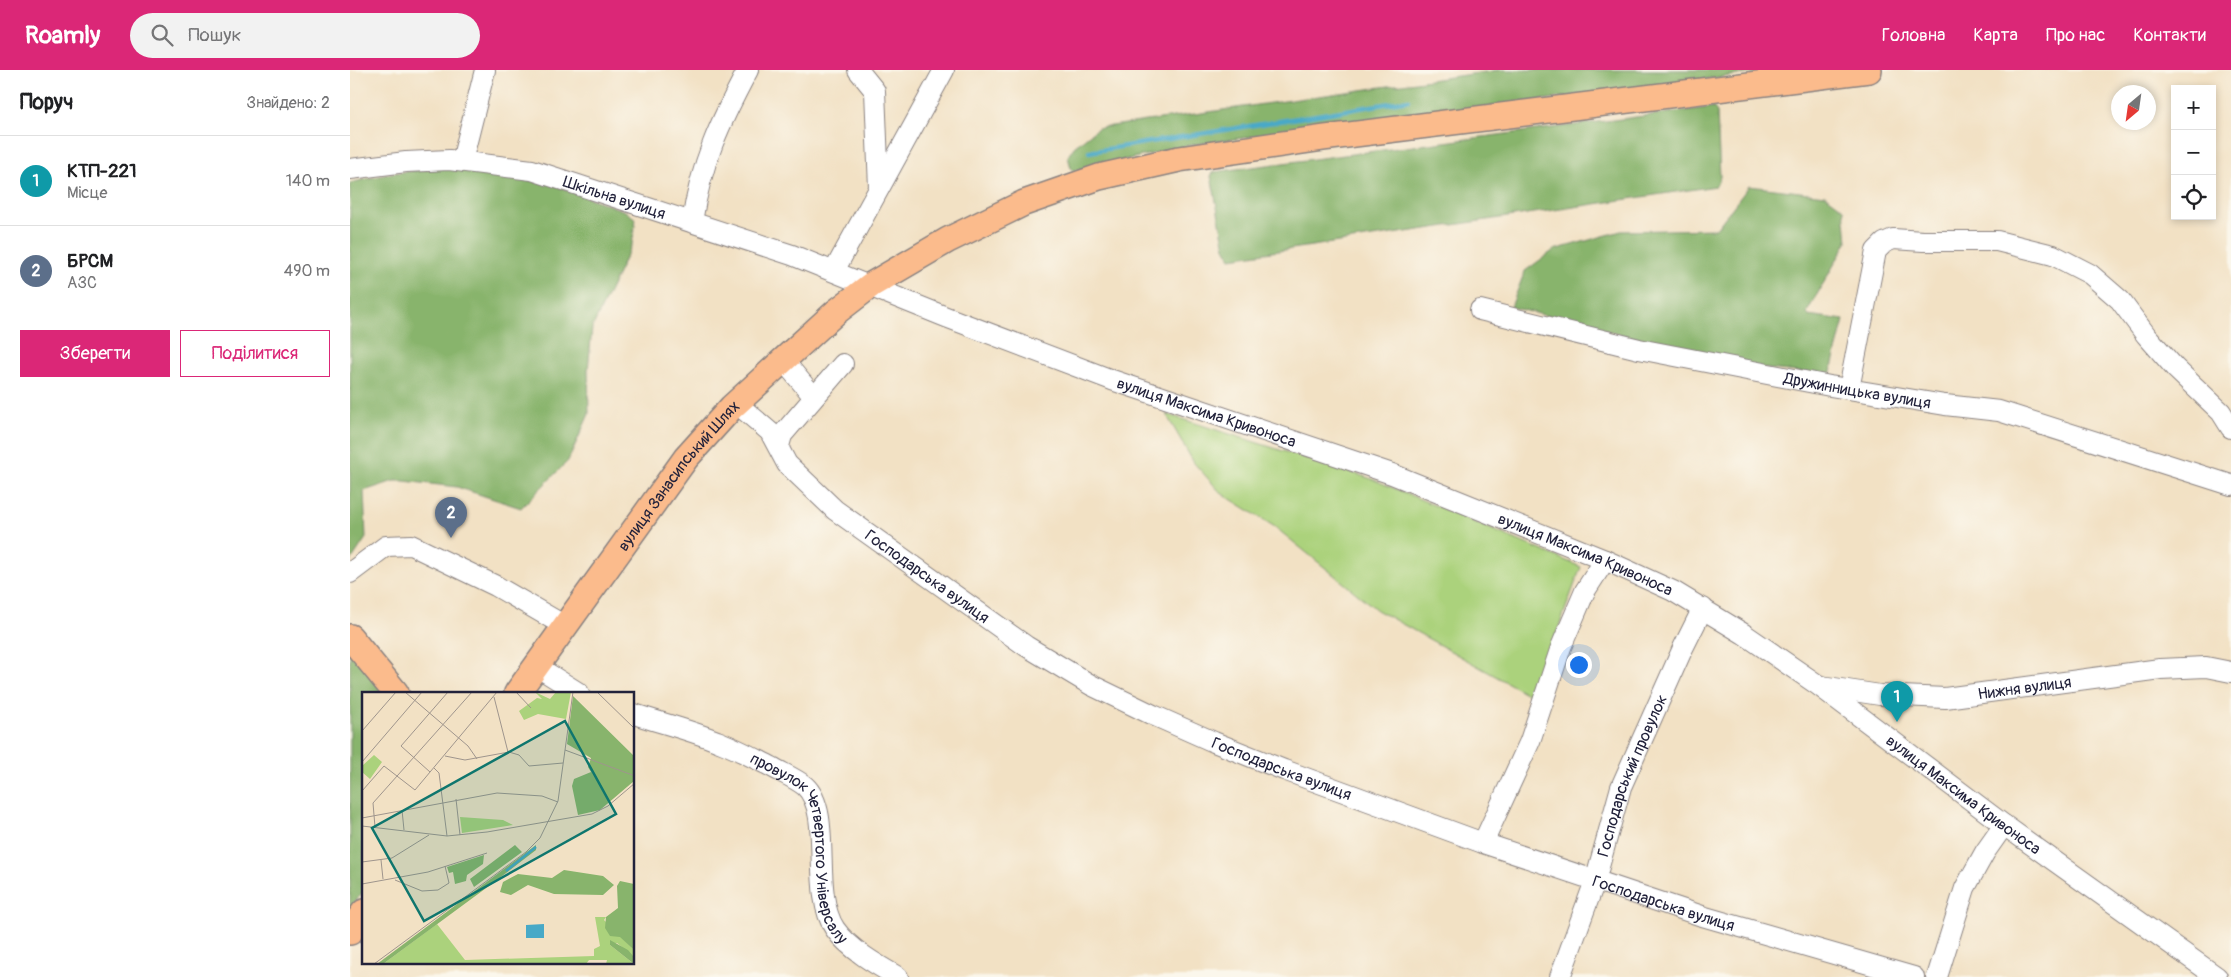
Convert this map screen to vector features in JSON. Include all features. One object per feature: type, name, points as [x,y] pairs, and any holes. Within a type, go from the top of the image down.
[{"type":"main road","name":"вулиця Занасипський Шлях","points":[[518,692],[686,458],[736,403],[782,359],[836,312],[871,285],[948,240],[1024,203],[1099,177],[1170,161],[1324,138],[1870,70]]},
{"type":"main road","points":[[350,637],[395,692]]},
{"type":"main road","points":[[350,932],[362,915]]},
{"type":"street","points":[[462,161],[485,70]]},
{"type":"street","points":[[692,222],[697,187],[710,148],[722,118],[748,70]]},
{"type":"street","points":[[858,70],[875,91],[879,188]]},
{"type":"street","points":[[834,271],[944,70]]},
{"type":"street","name":"Шкільна вулиця","points":[[350,169],[406,162],[462,161],[532,170],[692,222],[871,285]]},
{"type":"street","points":[[1848,388],[1876,251],[1884,243],[1893,239],[1997,241],[2054,255],[2090,274],[2120,300],[2146,335],[2175,368],[2220,412],[2231,428]]},
{"type":"street","name":"вулиця Максима Кривоноса","points":[[871,285],[946,317],[1112,380],[1392,474],[1605,560],[1673,591],[1703,608],[1818,685],[2004,825],[2211,975]]},
{"type":"street","name":"Дружинницька вулиця","points":[[1480,310],[1639,349],[1945,405],[1999,411],[2231,485]]},
{"type":"street","points":[[782,359],[814,397]]},
{"type":"street","points":[[779,446],[782,435],[843,364]]},
{"type":"street","name":"Господарська вулиця","points":[[736,403],[770,432],[787,464],[835,510],[982,616],[1026,646],[1091,685],[1214,742],[1483,843],[1711,918],[1914,977]]},
{"type":"street","points":[[350,573],[386,546],[411,545],[496,586],[565,626]]},
{"type":"street","points":[[1483,843],[1530,741],[1561,647],[1585,591],[1605,560]]},
{"type":"street","name":"Господарський провулок","points":[[1560,977],[1595,881],[1622,787],[1634,756],[1703,608]]},
{"type":"street","points":[[536,666],[578,692]]},
{"type":"street","name":"Нижня вулиця","points":[[1818,685],[1880,695],[1945,698],[2160,669],[2206,668],[2231,672]]},
{"type":"street","name":"провулок Четвертого Універсалу","points":[[635,714],[735,748],[805,787],[813,798],[818,817],[823,892],[828,914],[835,928],[846,941],[866,957],[898,977]]},
{"type":"street","points":[[1937,977],[1966,888],[1985,852],[2004,825]]},
{"type":"green space","points":[[1499,70],[1777,70],[1196,144],[1075,171],[1071,169],[1068,156],[1074,147],[1098,128]]},
{"type":"green space","points":[[1713,107],[1717,112],[1720,177],[1716,186],[1231,258],[1225,248],[1211,176],[1214,172]]},
{"type":"green space","points":[[457,167],[551,184],[625,211],[636,219],[632,244],[592,328],[588,370],[589,414],[568,461],[521,508],[457,487],[404,481],[394,481],[364,491],[366,538],[350,562],[350,183],[392,173]]},
{"type":"green space","points":[[1749,186],[1825,195],[1844,209],[1847,242],[1807,312],[1808,315],[1844,320],[1830,375],[1757,368],[1511,307],[1525,271],[1554,250],[1621,231],[1716,229]]},
{"type":"green space","points":[[1166,414],[1372,479],[1581,567],[1533,697],[1377,610],[1275,527],[1221,493],[1194,463]]},
{"type":"green space","points":[[350,651],[383,692],[362,692],[362,893],[350,909]]},
{"type":"waterway","points":[[1089,152],[1409,100]]},
{"type":"place","name":"БРСМ","points":[[451,538]]},
{"type":"place","name":"КТП-221","points":[[1897,722]]}]
